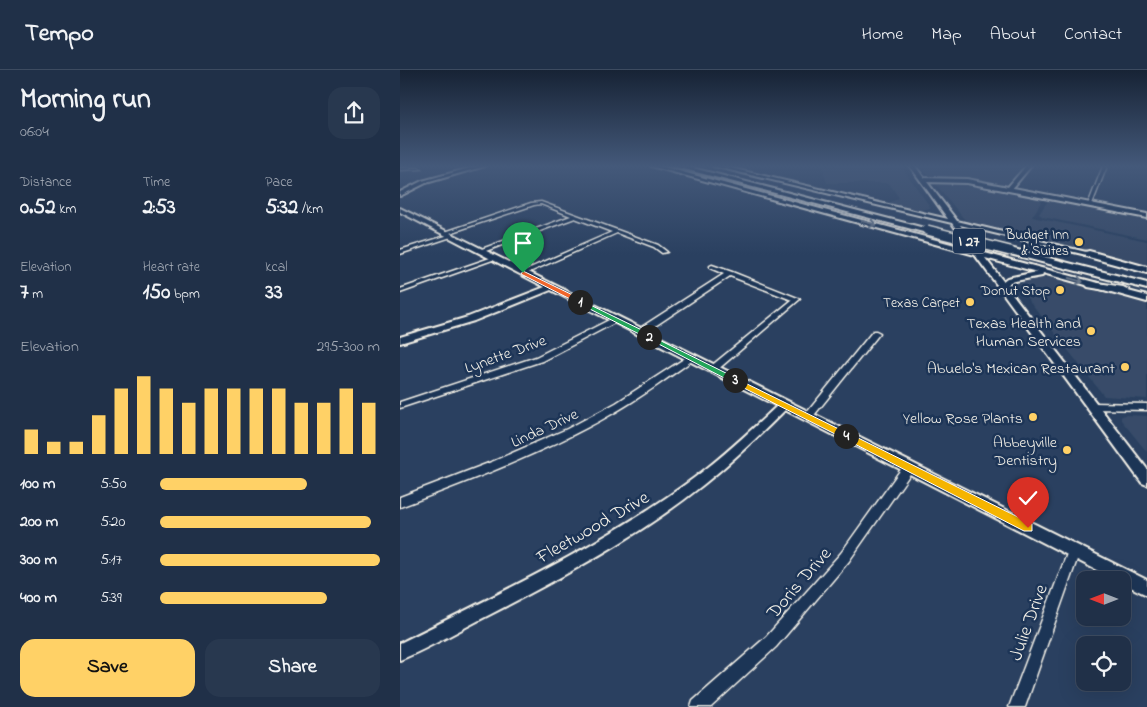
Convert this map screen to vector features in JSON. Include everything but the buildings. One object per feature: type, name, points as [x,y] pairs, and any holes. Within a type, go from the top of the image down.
[{"type":"highway","points":[[779,196],[818,210]]},
{"type":"highway","name":"I 27","points":[[801,196],[1011,248],[1147,278]]},
{"type":"highway","name":"I 27","points":[[1011,248],[1147,286]]},
{"type":"highway","points":[[1089,254],[1147,269]]},
{"type":"highway","points":[[1092,285],[1147,297]]},
{"type":"main road","points":[[764,196],[1092,285]]},
{"type":"main road","points":[[839,196],[1089,254]]},
{"type":"main road","points":[[934,196],[1147,479]]},
{"type":"main road","points":[[1045,196],[1147,216]]},
{"type":"main road","points":[[924,216],[936,212],[937,200]]},
{"type":"main road","points":[[924,216],[936,222],[946,237],[932,240]]},
{"type":"main road","points":[[994,232],[978,232],[975,236],[987,251],[998,259]]},
{"type":"main road","points":[[1003,287],[1008,280],[1018,276],[1052,274]]},
{"type":"street","points":[[1090,204],[1093,196]]},
{"type":"street","points":[[400,252],[537,203],[618,231],[656,246],[664,252]]},
{"type":"street","points":[[400,210],[1147,588]]},
{"type":"street","points":[[481,251],[575,216]]},
{"type":"street","points":[[523,273],[618,231]]},
{"type":"street","points":[[400,290],[495,258]]},
{"type":"street","points":[[712,267],[796,299],[713,369]]},
{"type":"street","points":[[640,332],[730,273]]},
{"type":"street","points":[[400,340],[480,316],[551,287]]},
{"type":"street","name":"Lynette Drive","points":[[400,405],[539,359],[616,320]]},
{"type":"street","points":[[808,417],[876,333]]},
{"type":"street","name":"Linda Drive","points":[[400,502],[533,449],[594,420],[645,390],[690,358]]},
{"type":"street","name":"Fleetwood Drive","points":[[400,652],[594,550],[691,488],[756,435],[784,405]]},
{"type":"street","points":[[1092,406],[1147,407]]},
{"type":"street","name":"Doris Drive","points":[[699,707],[771,642],[844,557],[908,468]]},
{"type":"street","name":"Julie Drive","points":[[1017,707],[1074,551]]},
{"type":"shaded area","points":[[897,196],[922,196],[931,208],[915,211],[885,205],[899,198]]},
{"type":"shaded area","points":[[945,196],[1026,196],[1043,199],[1032,217],[1147,241],[1147,265],[976,225],[964,219]]},
{"type":"shaded area","points":[[1049,199],[1147,219],[1147,239],[1043,217],[1039,214]]},
{"type":"shaded area","points":[[1036,277],[1053,278],[1147,303],[1147,399],[1104,396],[1020,289],[1019,286],[1024,280]]},
{"type":"shaded area","points":[[1124,415],[1147,416],[1147,452],[1121,420],[1121,417]]},
{"type":"place","name":"Budget Inn & Suites","points":[[1079,242]]},
{"type":"place","name":"Donut Stop","points":[[1060,290]]},
{"type":"place","name":"Texas Carpet","points":[[970,302]]},
{"type":"place","name":"Texas Health and Human Services","points":[[1091,331]]},
{"type":"place","name":"Abuelo's Mexican Restaurant","points":[[1125,367]]},
{"type":"place","name":"Yellow Rose Plants","points":[[1033,417]]},
{"type":"place","name":"Abbeyville Dentistry","points":[[1067,450]]},
{"type":"route","points":[[523,273],[1028,528]]}]
